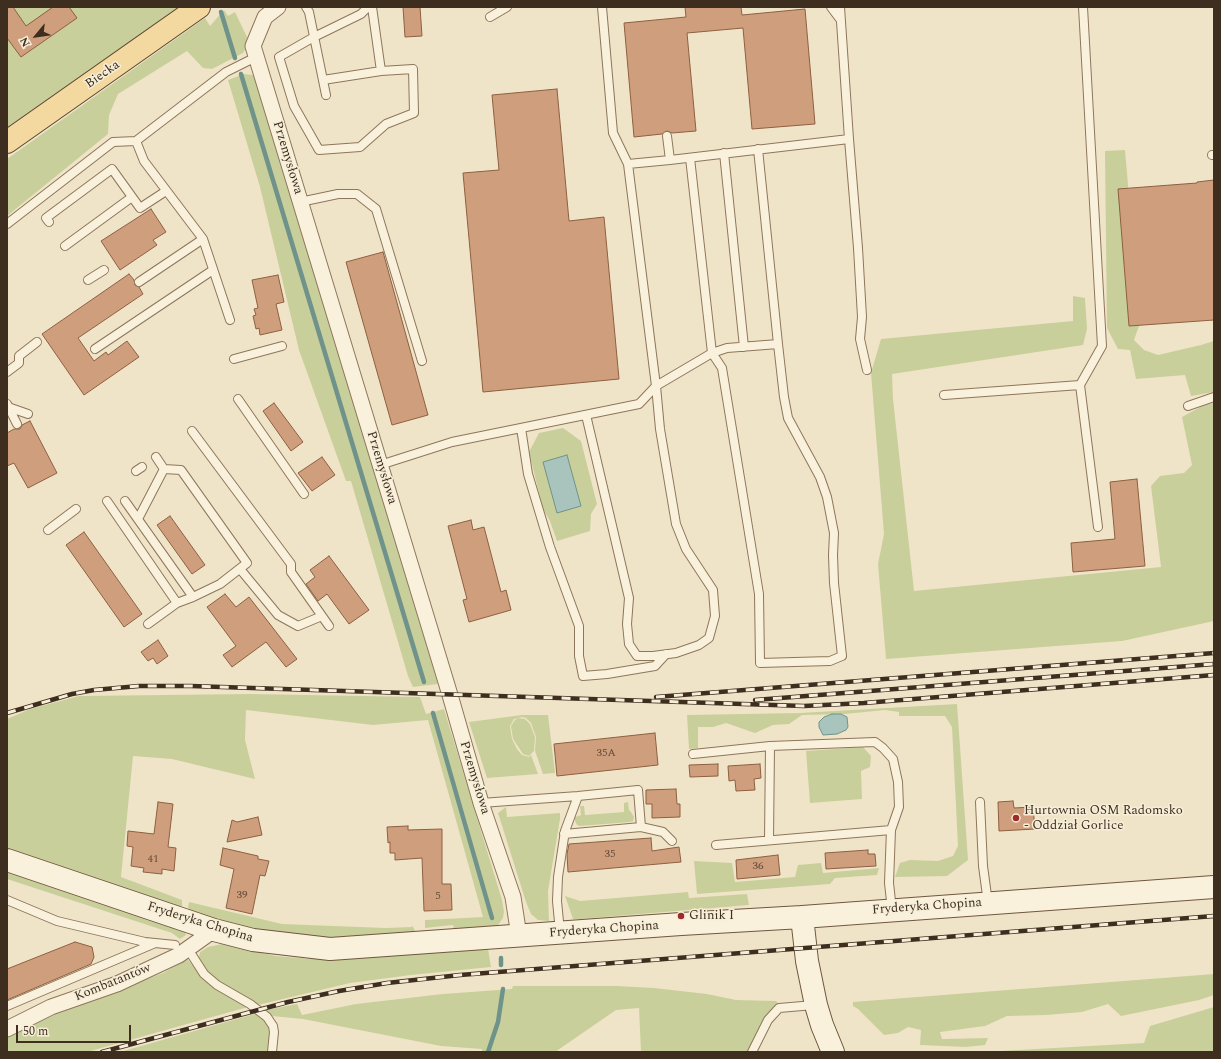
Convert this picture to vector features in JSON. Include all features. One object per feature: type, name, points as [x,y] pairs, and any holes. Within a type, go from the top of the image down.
[{"type":"main road","name":"Biecka","points":[[7,142],[199,7]]},
{"type":"street","name":"Przemysłowa","points":[[278,7],[265,17],[253,46],[450,695],[481,804],[513,897],[519,936]]},
{"type":"street","name":"Fryderyka Chopina","points":[[7,860],[214,930],[253,940],[330,949],[802,917],[1214,886]]},
{"type":"street","points":[[802,917],[808,967],[816,1005],[833,1052]]},
{"type":"street","name":"Kombatantów","points":[[7,1029],[51,1007],[117,984],[180,955],[182,947],[214,930]]},
{"type":"lane","points":[[306,7],[309,12],[326,95]]},
{"type":"lane","points":[[323,80],[381,71],[413,69],[414,113],[386,124],[360,146],[319,150],[294,106],[279,57],[314,37],[361,14],[368,7]]},
{"type":"lane","points":[[372,7],[381,71]]},
{"type":"lane","points":[[490,17],[507,7]]},
{"type":"lane","points":[[586,415],[629,598],[627,624],[629,644],[638,656],[676,653],[698,645],[709,638],[715,616],[713,590],[686,549],[676,524],[660,429],[628,164],[613,133],[602,7]]},
{"type":"lane","points":[[831,7],[841,20]]},
{"type":"lane","points":[[840,7],[859,255],[862,317],[860,339],[867,370]]},
{"type":"lane","points":[[1083,7],[1102,346],[1080,385],[1098,527]]},
{"type":"lane","points":[[7,224],[113,142],[136,141],[226,72],[256,57]]},
{"type":"lane","points":[[667,136],[670,160]]},
{"type":"lane","points":[[628,164],[849,139]]},
{"type":"lane","points":[[136,141],[144,161],[203,239],[230,320]]},
{"type":"lane","points":[[690,158],[712,353],[722,368],[759,594],[760,663],[830,662],[842,656],[834,583],[834,534],[827,497],[820,478],[788,418],[778,344],[758,149]]},
{"type":"lane","points":[[724,153],[744,347]]},
{"type":"lane","points":[[49,222],[46,218],[112,169],[140,208],[166,191]]},
{"type":"lane","points":[[300,202],[338,194],[357,194],[376,209],[422,361]]},
{"type":"lane","points":[[65,246],[132,197]]},
{"type":"lane","points":[[139,282],[203,239]]},
{"type":"lane","points":[[88,280],[104,270]]},
{"type":"lane","points":[[95,349],[213,270]]},
{"type":"lane","points":[[7,372],[19,363],[19,356],[37,342]]},
{"type":"lane","points":[[380,465],[452,442],[638,404],[656,386],[712,353],[727,348],[778,344]]},
{"type":"lane","points":[[234,359],[282,346]]},
{"type":"lane","points":[[944,395],[1080,385]]},
{"type":"lane","points":[[1188,406],[1214,397]]},
{"type":"lane","points":[[238,399],[304,494]]},
{"type":"lane","points":[[8,405],[28,414]]},
{"type":"lane","points":[[8,405],[17,424]]},
{"type":"lane","points":[[521,428],[528,474],[550,547],[579,626],[578,656],[583,676],[607,674],[655,666],[666,654]]},
{"type":"lane","points":[[192,431],[291,564],[291,572],[329,626]]},
{"type":"lane","points":[[156,457],[164,469]]},
{"type":"lane","points":[[138,519],[164,469]]},
{"type":"lane","points":[[148,624],[177,603],[220,584],[247,563],[181,470],[164,469]]},
{"type":"lane","points":[[107,501],[177,603]]},
{"type":"lane","points":[[125,501],[193,597]]},
{"type":"lane","points":[[48,530],[76,509]]},
{"type":"lane","points":[[240,569],[278,616],[298,626],[322,616]]},
{"type":"lane","points":[[693,754],[770,746],[874,742],[893,759],[898,782],[899,807],[891,830],[889,883],[892,910]]},
{"type":"lane","points":[[769,840],[770,746]]},
{"type":"lane","points":[[481,804],[638,790],[641,827]]},
{"type":"lane","points":[[560,933],[557,901],[558,877],[564,834],[578,796]]},
{"type":"lane","points":[[980,802],[983,866],[988,903]]},
{"type":"lane","points":[[564,834],[641,827],[664,832],[672,841]]},
{"type":"lane","points":[[716,845],[891,830]]},
{"type":"lane","points":[[7,900],[57,921],[145,942],[182,947],[204,974],[217,985],[258,1009],[270,1021],[274,1032],[272,1052]]},
{"type":"lane","points":[[7,1006],[156,943]]},
{"type":"lane","points":[[752,1052],[768,1020],[779,1008],[816,1005]]},
{"type":"green space","points":[[7,7],[179,7],[7,129]]},
{"type":"green space","points":[[224,10],[228,16],[235,12],[247,37],[246,48],[243,53],[212,69],[203,68],[187,51],[118,94],[109,115],[108,134],[7,216],[7,159],[205,18],[210,26]]},
{"type":"green space","points":[[244,74],[254,75],[258,82],[438,684],[413,687],[408,676],[351,481],[346,481],[299,350],[260,187],[228,80]]},
{"type":"green space","points":[[1125,150],[1140,323],[1134,340],[1144,350],[1158,355],[1214,341],[1214,392],[1191,396],[1185,375],[1136,379],[1130,350],[1118,349],[1107,328],[1105,151]]},
{"type":"green space","points":[[1073,296],[1085,298],[1087,329],[1083,345],[892,374],[893,399],[914,591],[1161,567],[1151,486],[1160,476],[1184,473],[1192,465],[1182,417],[1204,405],[1214,403],[1214,621],[1122,641],[886,659],[878,564],[884,534],[871,373],[881,339],[1073,321]]},
{"type":"green space","points":[[563,428],[581,441],[597,504],[591,514],[590,531],[557,541],[550,521],[543,509],[529,452],[539,433]]},
{"type":"green space","points":[[250,694],[420,697],[426,714],[444,709],[502,900],[504,912],[503,918],[498,925],[489,928],[454,929],[453,925],[425,928],[425,920],[483,917],[428,720],[373,725],[246,710],[245,740],[255,779],[172,759],[133,756],[121,877],[182,900],[182,906],[178,908],[7,851],[7,719],[30,709],[79,696]]},
{"type":"green space","points":[[957,704],[968,860],[947,876],[895,877],[900,863],[910,860],[938,861],[953,856],[958,846],[952,727],[945,716],[899,716],[899,712],[885,710],[845,714],[802,715],[789,724],[773,725],[755,733],[726,723],[713,727],[698,727],[698,748],[689,749],[687,715],[800,713]]},
{"type":"green space","points":[[522,715],[548,715],[555,773],[543,774],[535,751],[536,737],[531,723],[526,718],[522,717],[514,719],[510,726],[512,739],[522,755],[529,757],[531,755],[538,774],[487,778],[469,722]]},
{"type":"green space","points":[[518,718],[525,719],[530,724],[535,737],[534,751],[529,756],[523,754],[513,739],[511,726]]},
{"type":"green space","points":[[863,747],[871,756],[870,767],[861,771],[862,799],[810,803],[806,751]]},
{"type":"green space","points":[[628,802],[629,810],[634,817],[633,821],[580,826],[577,825],[575,821],[575,817],[581,815],[580,806],[584,806],[585,815],[624,812],[624,803]]},
{"type":"green space","points":[[506,807],[507,817],[560,813],[548,891],[549,921],[538,920],[531,914],[526,902],[498,813]]},
{"type":"green space","points":[[694,861],[732,863],[735,882],[795,877],[798,865],[821,863],[823,873],[879,868],[877,875],[835,878],[830,884],[697,894]]},
{"type":"green space","points":[[7,868],[184,930],[186,935],[180,939],[172,933],[7,879]]},
{"type":"green space","points":[[688,892],[689,898],[747,894],[749,905],[573,919],[565,896],[580,901]]},
{"type":"green space","points":[[189,902],[282,924],[386,928],[412,927],[412,925],[415,931],[413,933],[335,938],[288,937],[259,933],[236,924],[197,915],[190,911],[188,907]]},
{"type":"green space","points":[[222,944],[276,956],[311,959],[488,949],[491,967],[350,983],[258,1005],[213,979],[202,966],[199,957],[200,952],[208,947]]},
{"type":"green space","points":[[187,959],[207,982],[248,1007],[87,1052],[7,1052],[7,1036],[67,1009],[163,973]]},
{"type":"green space","points":[[1214,974],[1214,995],[1199,1000],[1121,1016],[1108,1004],[1082,1012],[1007,1016],[985,1026],[940,1032],[942,1039],[988,1038],[985,1045],[966,1047],[920,1045],[921,1030],[908,1027],[898,1033],[884,1035],[858,1009],[853,1006],[853,1002]]},
{"type":"green space","points":[[513,986],[617,986],[654,988],[707,994],[736,1000],[776,1001],[778,1003],[764,1019],[750,1049],[747,1052],[641,1052],[639,1008],[616,1010],[555,1052],[482,1052],[482,1049],[441,1046],[303,1019],[272,1016],[266,1010],[297,1004],[302,1015],[356,1004],[443,994],[512,989]]},
{"type":"green space","points":[[1214,1007],[1214,1052],[982,1052],[1144,1043],[1150,1026]]},
{"type":"green space","points":[[258,1013],[265,1018],[270,1028],[269,1052],[120,1052]]},
{"type":"water","points":[[567,455],[581,506],[557,513],[543,462]]},
{"type":"water","points":[[832,714],[841,714],[847,717],[848,727],[846,730],[837,734],[823,735],[819,727],[819,722],[824,717]]},
{"type":"building","points":[[7,7],[13,7],[26,26],[53,7],[69,7],[77,18],[21,57],[7,38]]},
{"type":"building","points":[[403,7],[420,7],[422,36],[405,37]]},
{"type":"building","points":[[685,7],[741,7],[742,15],[805,9],[815,124],[752,129],[743,28],[687,33],[696,131],[672,133],[667,131],[662,134],[634,137],[624,23],[686,17]]},
{"type":"building","points":[[557,89],[569,221],[604,217],[619,379],[483,392],[463,173],[499,170],[492,95]]},
{"type":"building","points":[[1214,180],[1214,320],[1129,326],[1118,189],[1197,183]]},
{"type":"building","points":[[151,209],[166,232],[153,240],[157,245],[120,270],[101,241]]},
{"type":"building","points":[[383,252],[428,415],[392,425],[346,262]]},
{"type":"building","points":[[129,274],[134,280],[135,285],[139,287],[143,294],[78,338],[94,361],[106,352],[108,355],[127,341],[139,357],[84,395],[42,334]]},
{"type":"building","points":[[278,275],[284,302],[276,304],[282,330],[260,335],[259,328],[256,329],[253,316],[256,315],[254,309],[258,308],[252,280]]},
{"type":"building","points":[[274,403],[303,442],[291,451],[263,411]]},
{"type":"building","points":[[30,421],[57,473],[28,488],[14,463],[7,466],[7,433],[14,429],[20,429],[22,425]]},
{"type":"building","points":[[322,457],[335,475],[312,491],[298,473]]},
{"type":"building","points":[[1137,479],[1145,566],[1073,572],[1071,543],[1115,539],[1110,482]]},
{"type":"building","points":[[170,516],[205,565],[192,574],[157,525]]},
{"type":"building","points":[[471,520],[473,530],[484,527],[501,592],[506,590],[511,610],[469,622],[463,600],[467,599],[448,526]]},
{"type":"building","points":[[84,532],[142,614],[124,627],[66,545]]},
{"type":"building","points":[[329,556],[369,610],[349,624],[327,594],[318,601],[306,584],[315,577],[310,570]]},
{"type":"building","points":[[225,594],[236,607],[249,597],[297,659],[286,667],[266,642],[232,667],[223,655],[236,646],[207,607]]},
{"type":"building","points":[[158,640],[168,656],[157,664],[153,658],[148,661],[141,652]]},
{"type":"building","points":[[655,733],[658,765],[557,776],[554,744]]},
{"type":"building","points":[[718,764],[718,776],[690,777],[689,765]]},
{"type":"building","points":[[760,764],[761,778],[754,779],[755,790],[736,791],[735,780],[729,781],[728,766]]},
{"type":"building","points":[[676,789],[677,804],[680,804],[680,817],[652,818],[652,804],[646,804],[646,790]]},
{"type":"building","name":"Hurtownia OSM Radomsko - Oddział Gorlice","points":[[1013,801],[1014,808],[1033,807],[1035,829],[999,831],[998,802]]},
{"type":"building","points":[[158,802],[173,804],[168,847],[176,848],[174,871],[162,869],[162,874],[143,872],[144,868],[131,866],[133,847],[127,846],[128,831],[154,834]]},
{"type":"building","points":[[258,817],[262,835],[227,842],[232,820],[237,822]]},
{"type":"building","points":[[408,826],[408,830],[442,829],[442,884],[451,884],[452,910],[424,911],[422,858],[395,860],[395,853],[390,853],[390,842],[388,843],[387,827]]},
{"type":"building","points":[[651,838],[652,851],[679,847],[681,862],[568,872],[567,854],[569,844]]},
{"type":"building","points":[[223,848],[258,856],[258,859],[269,861],[265,876],[260,875],[252,914],[226,908],[234,869],[220,865]]},
{"type":"building","points":[[868,850],[868,854],[875,854],[876,866],[826,869],[825,853]]},
{"type":"building","points":[[778,855],[780,875],[737,879],[736,860]]},
{"type":"building","points":[[75,942],[92,947],[94,957],[91,964],[7,1000],[7,969]]},
{"type":"waterway","points":[[221,12],[235,58]]},
{"type":"waterway","points":[[241,74],[424,682]]},
{"type":"waterway","points":[[433,713],[492,918]]},
{"type":"waterway","points":[[501,958],[501,965]]},
{"type":"waterway","points":[[488,1052],[498,1022],[503,989]]},
{"type":"railway","points":[[656,697],[1214,653]]},
{"type":"railway","points":[[755,700],[1214,664]]},
{"type":"railway","points":[[7,713],[72,694],[94,690],[139,686],[191,686],[804,706],[864,703],[1214,675]]},
{"type":"railway","points":[[102,1052],[288,1002],[387,983],[460,975],[1214,916]]},
{"type":"place","name":"Hurtownia OSM Radomsko - Oddział Gorlice","points":[[1016,818]]},
{"type":"place","name":"Glinik I","points":[[681,916]]}]
